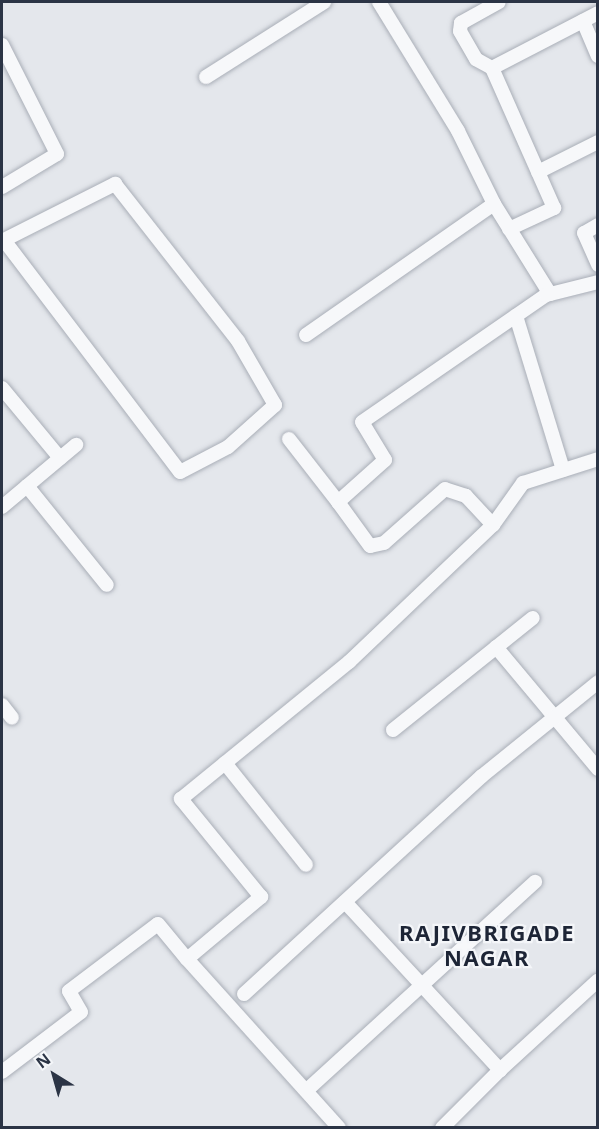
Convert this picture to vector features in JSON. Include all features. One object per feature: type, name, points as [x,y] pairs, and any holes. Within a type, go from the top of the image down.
[{"type":"street","points":[[206,77],[324,2]]},
{"type":"street","points":[[379,2],[458,131],[509,230],[550,294]]},
{"type":"street","points":[[499,2],[461,23],[460,31],[476,59],[492,68],[554,208],[509,230]]},
{"type":"street","points":[[492,68],[597,13]]},
{"type":"street","points":[[583,21],[597,56]]},
{"type":"street","points":[[2,45],[57,154],[2,187]]},
{"type":"street","points":[[538,172],[597,142]]},
{"type":"street","points":[[115,184],[238,341],[275,405],[228,447],[180,472],[3,241],[115,184]]},
{"type":"street","points":[[306,335],[494,204]]},
{"type":"street","points":[[597,225],[584,233],[597,265]]},
{"type":"street","points":[[338,502],[385,460],[362,422],[550,294],[597,282]]},
{"type":"street","points":[[516,316],[563,470]]},
{"type":"street","points":[[2,388],[60,458]]},
{"type":"street","points":[[289,440],[370,546],[384,543],[445,489],[466,496],[493,525]]},
{"type":"street","points":[[3,503],[76,445]]},
{"type":"street","points":[[187,959],[261,897],[182,799],[350,662],[493,525],[523,483],[597,459]]},
{"type":"street","points":[[27,486],[107,585]]},
{"type":"street","points":[[393,730],[533,618]]},
{"type":"street","points":[[496,647],[597,769]]},
{"type":"street","points":[[244,994],[482,776],[597,682]]},
{"type":"street","points":[[2,705],[12,718]]},
{"type":"street","points":[[225,763],[306,865]]},
{"type":"street","points":[[307,1090],[535,882]]},
{"type":"street","points":[[345,902],[500,1071]]},
{"type":"street","points":[[2,1072],[81,1012],[69,991],[158,924],[339,1128]]},
{"type":"street","points":[[442,1128],[597,981]]},
{"type":"district","name":"RAJIVBRIGADE NAGAR","points":[[487,944]]}]
